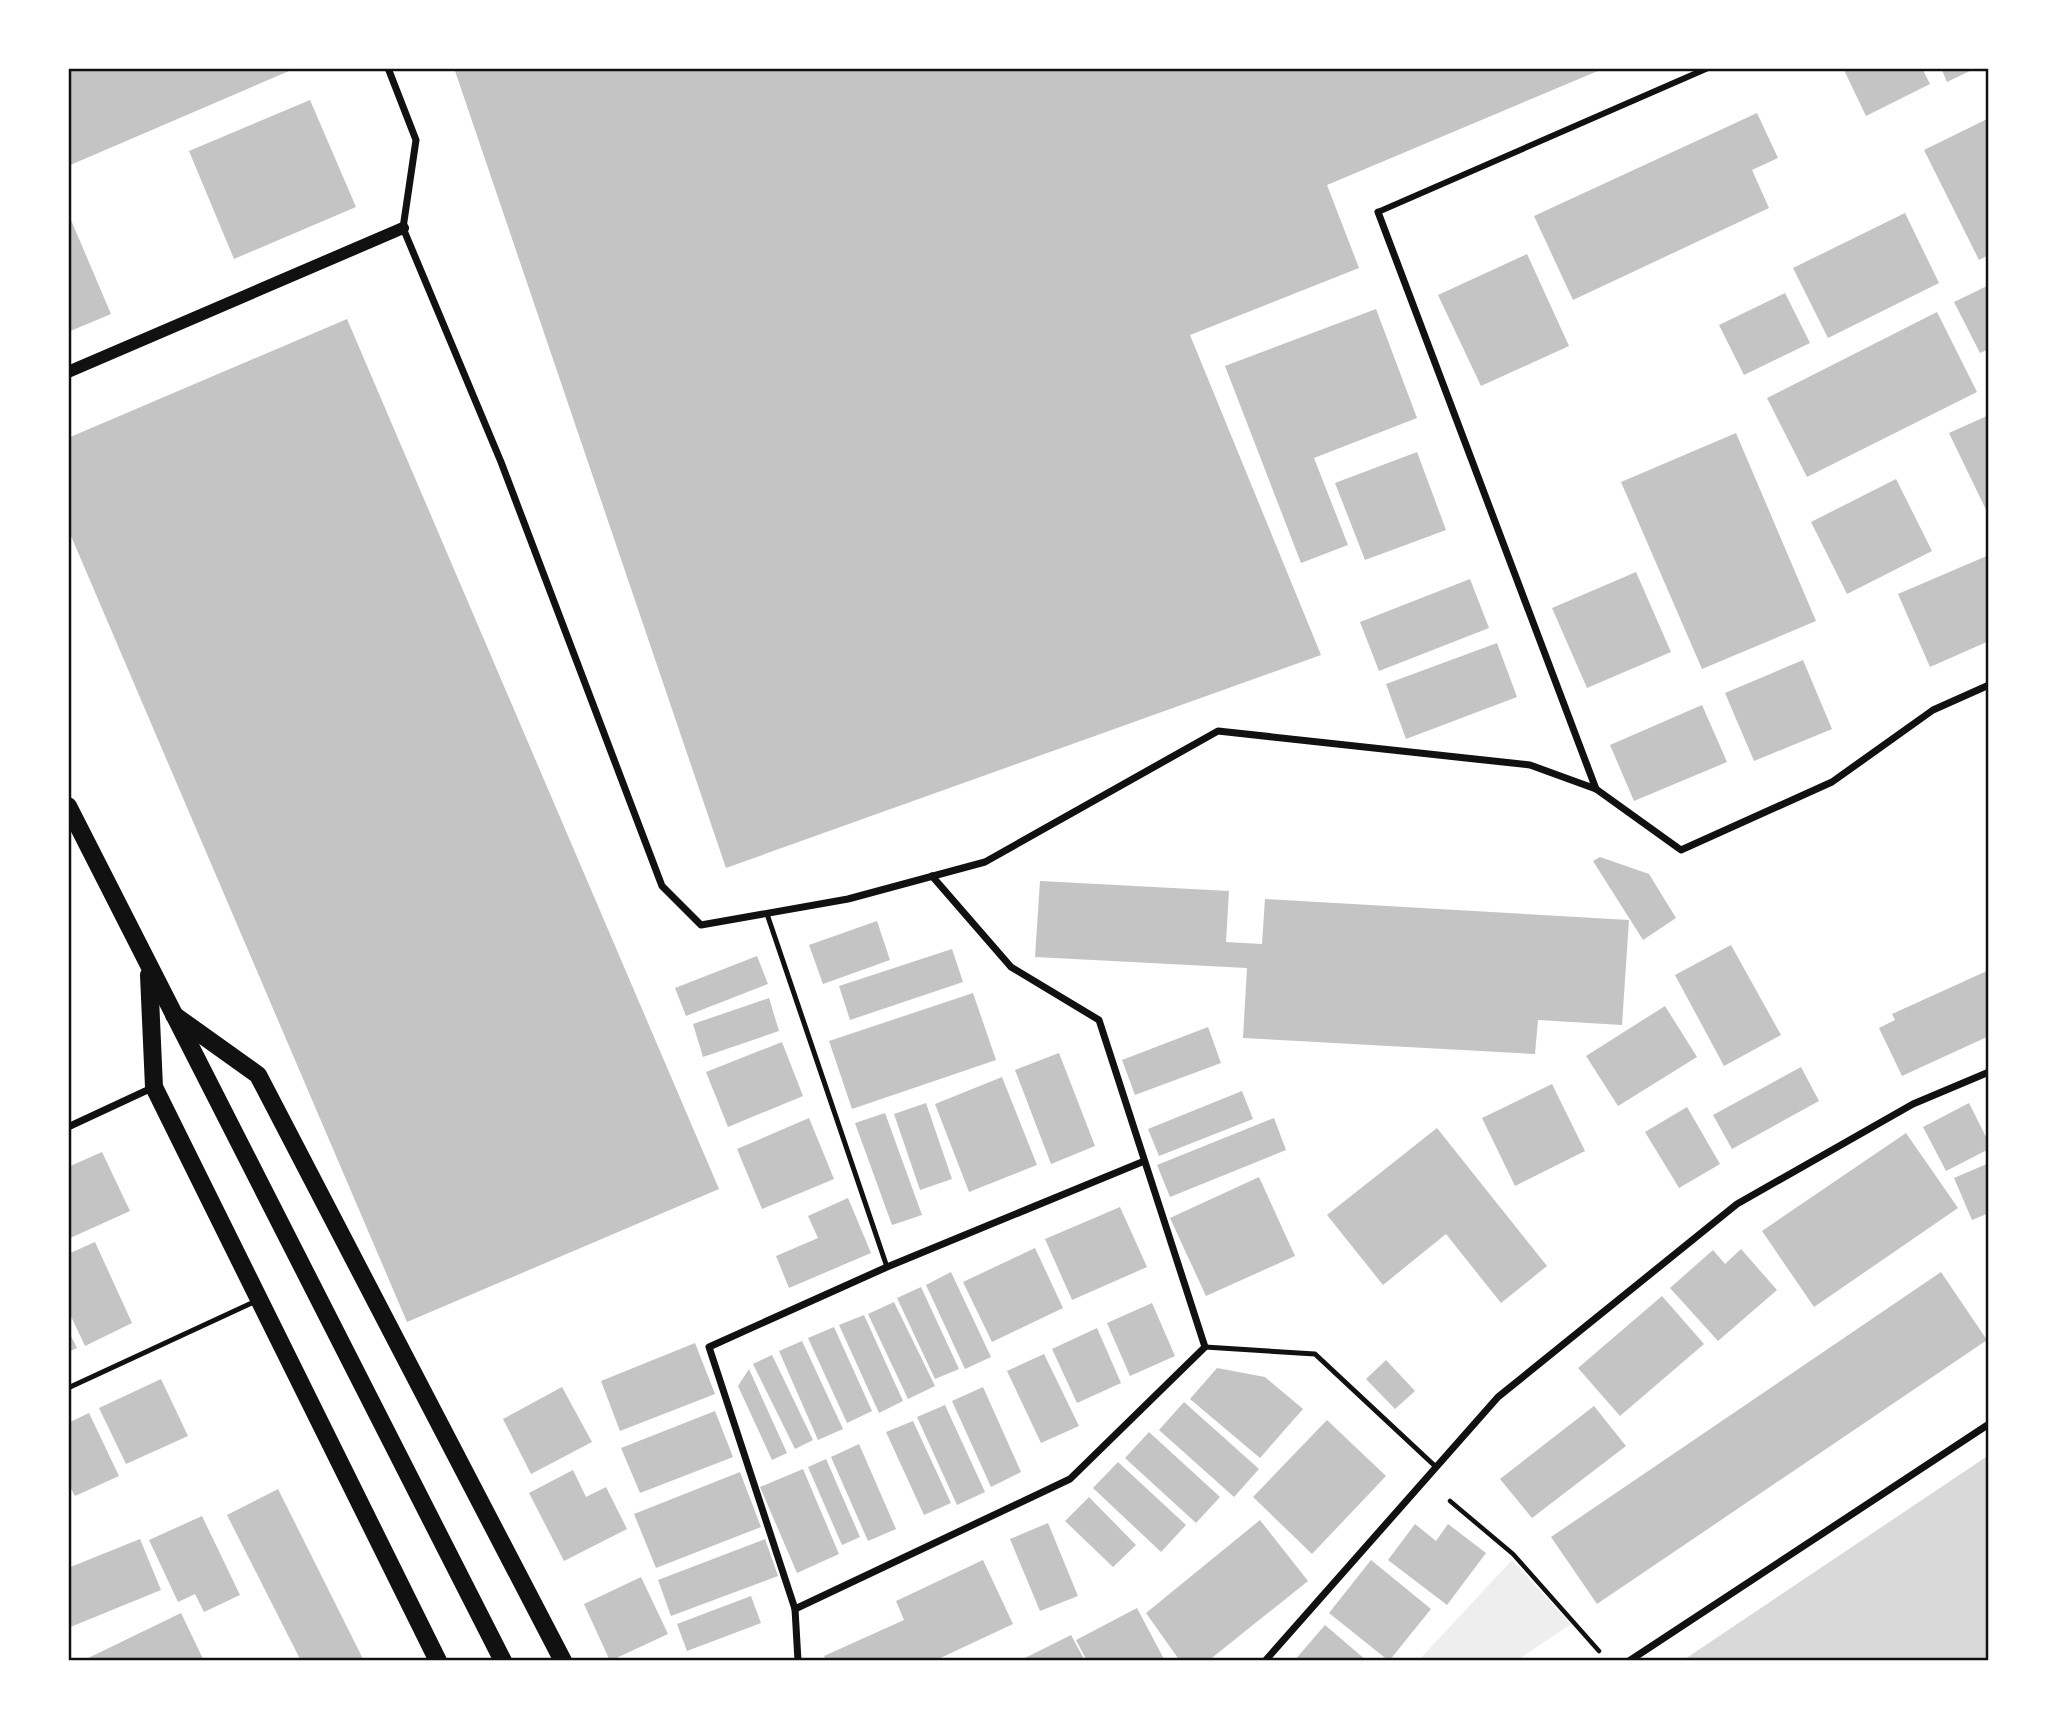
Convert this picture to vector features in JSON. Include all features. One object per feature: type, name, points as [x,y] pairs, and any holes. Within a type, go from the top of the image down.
[{"type":"main road","points":[[68,806],[503,1661]]},
{"type":"main road","points":[[149,965],[154,1087],[257,1300],[438,1661]]},
{"type":"main road","points":[[171,1013],[258,1075],[563,1661]]},
{"type":"street","points":[[388,68],[416,141],[403,228],[500,462],[663,886],[701,925],[848,899],[985,862],[1218,731],[1530,765],[1596,789],[1681,850],[1832,782],[1933,710],[1989,685]]},
{"type":"street","points":[[1596,789],[1378,212],[1708,68]]},
{"type":"street","points":[[68,372],[403,228]]},
{"type":"street","points":[[795,1609],[1070,1479],[1205,1348],[1099,1020],[1011,967],[933,876]]},
{"type":"street","points":[[1265,1661],[1498,1397],[1737,1204],[1913,1104],[1989,1072]]},
{"type":"street","points":[[68,1127],[154,1087]]},
{"type":"street","points":[[798,1661],[795,1609],[709,1347],[887,1267],[1143,1162]]},
{"type":"street","points":[[1629,1661],[1989,1424]]},
{"type":"lane","points":[[767,914],[887,1267]]},
{"type":"lane","points":[[68,1388],[257,1300]]},
{"type":"lane","points":[[1205,1348],[1315,1354],[1436,1467]]},
{"type":"path","points":[[1425,1480],[1513,1554],[1607,1661]]},
{"type":"shaded area","points":[[1989,1455],[1989,1661],[1682,1661]]},
{"type":"shaded area","points":[[1512,1560],[1571,1624],[1516,1661],[1418,1661]]},
{"type":"building","points":[[68,68],[296,68],[68,166]]},
{"type":"building","points":[[454,68],[1605,68],[1327,185],[1359,268],[1190,335],[1321,655],[726,868]]},
{"type":"building","points":[[1843,68],[1922,68],[1930,84],[1866,116]]},
{"type":"building","points":[[1941,68],[1976,68],[1947,82]]},
{"type":"building","points":[[310,100],[356,207],[234,259],[189,151]]},
{"type":"building","points":[[1757,113],[1778,158],[1752,170],[1769,208],[1573,300],[1534,216]]},
{"type":"building","points":[[1989,118],[1989,255],[1979,260],[1924,150]]},
{"type":"building","points":[[68,213],[111,314],[68,332]]},
{"type":"building","points":[[1905,213],[1939,283],[1828,338],[1793,268]]},
{"type":"building","points":[[1527,254],[1569,346],[1481,386],[1438,295]]},
{"type":"building","points":[[1989,285],[1989,349],[1980,353],[1954,302]]},
{"type":"building","points":[[1785,293],[1810,343],[1744,375],[1719,325]]},
{"type":"building","points":[[1376,309],[1417,418],[1314,458],[1348,545],[1301,563],[1225,366]]},
{"type":"building","points":[[1937,312],[1977,392],[1807,477],[1767,398]]},
{"type":"building","points":[[347,319],[719,1189],[407,1322],[68,529],[68,438]]},
{"type":"building","points":[[1989,415],[1989,516],[1949,433]]},
{"type":"building","points":[[1736,433],[1816,621],[1702,669],[1621,482]]},
{"type":"building","points":[[1417,452],[1446,530],[1365,560],[1335,483]]},
{"type":"building","points":[[1896,479],[1932,551],[1847,594],[1811,522]]},
{"type":"building","points":[[1989,555],[1989,641],[1930,667],[1898,594]]},
{"type":"building","points":[[1636,572],[1671,652],[1587,688],[1552,608]]},
{"type":"building","points":[[1470,579],[1489,628],[1379,671],[1360,622]]},
{"type":"building","points":[[1497,643],[1517,697],[1406,739],[1386,684]]},
{"type":"building","points":[[1803,660],[1832,729],[1754,761],[1725,693]]},
{"type":"building","points":[[1702,705],[1727,762],[1634,801],[1610,745]]},
{"type":"building","points":[[1600,857],[1649,874],[1676,918],[1643,940],[1593,861]]},
{"type":"building","points":[[1040,881],[1229,891],[1226,942],[1262,944],[1265,899],[1629,920],[1622,1025],[1538,1020],[1535,1054],[1243,1038],[1247,968],[1035,957]]},
{"type":"building","points":[[877,921],[890,960],[823,984],[809,945]]},
{"type":"building","points":[[1731,945],[1781,1035],[1724,1066],[1675,975]]},
{"type":"building","points":[[952,949],[963,982],[850,1020],[839,986]]},
{"type":"building","points":[[757,956],[768,984],[686,1016],[675,988]]},
{"type":"building","points":[[1989,970],[1989,1036],[1902,1076],[1879,1028],[1895,1020],[1892,1014]]},
{"type":"building","points":[[973,993],[996,1060],[852,1109],[829,1041]]},
{"type":"building","points":[[769,998],[779,1031],[703,1057],[693,1024]]},
{"type":"building","points":[[1665,1006],[1697,1057],[1618,1106],[1586,1056]]},
{"type":"building","points":[[1208,1027],[1221,1063],[1135,1095],[1122,1060]]},
{"type":"building","points":[[782,1042],[803,1096],[728,1127],[706,1072]]},
{"type":"building","points":[[1059,1053],[1095,1146],[1051,1164],[1015,1070]]},
{"type":"building","points":[[1801,1067],[1819,1101],[1732,1149],[1713,1115]]},
{"type":"building","points":[[1002,1077],[1037,1165],[969,1192],[935,1104]]},
{"type":"building","points":[[1552,1084],[1585,1151],[1515,1186],[1482,1118]]},
{"type":"building","points":[[1242,1091],[1253,1119],[1159,1156],[1148,1129]]},
{"type":"building","points":[[926,1103],[952,1179],[920,1190],[894,1114]]},
{"type":"building","points":[[1969,1103],[1989,1143],[1989,1149],[1946,1171],[1923,1127]]},
{"type":"building","points":[[1687,1107],[1720,1164],[1679,1188],[1645,1132]]},
{"type":"building","points":[[885,1113],[922,1215],[892,1225],[855,1123]]},
{"type":"building","points":[[809,1118],[834,1179],[762,1209],[737,1149]]},
{"type":"building","points":[[1274,1118],[1286,1150],[1170,1197],[1157,1165]]},
{"type":"building","points":[[1437,1128],[1547,1266],[1501,1303],[1446,1234],[1383,1285],[1327,1215]]},
{"type":"building","points":[[1906,1133],[1958,1208],[1814,1307],[1762,1231]]},
{"type":"building","points":[[102,1152],[130,1211],[68,1239],[68,1167]]},
{"type":"building","points":[[1989,1163],[1989,1213],[1972,1220],[1954,1178]]},
{"type":"building","points":[[1259,1177],[1295,1256],[1206,1296],[1170,1218]]},
{"type":"building","points":[[848,1198],[871,1253],[789,1288],[776,1256],[818,1238],[808,1216]]},
{"type":"building","points":[[1120,1207],[1147,1267],[1072,1300],[1045,1239]]},
{"type":"building","points":[[95,1242],[132,1323],[85,1346],[68,1310],[68,1254]]},
{"type":"building","points":[[1035,1248],[1063,1308],[992,1342],[963,1282]]},
{"type":"building","points":[[1741,1249],[1777,1290],[1718,1341],[1670,1288],[1713,1250],[1725,1264]]},
{"type":"building","points":[[951,1272],[991,1357],[965,1369],[926,1285]]},
{"type":"building","points":[[1941,1272],[1987,1340],[1597,1604],[1551,1537]]},
{"type":"building","points":[[921,1287],[959,1369],[935,1379],[897,1298]]},
{"type":"building","points":[[1662,1296],[1704,1344],[1620,1416],[1578,1368]]},
{"type":"building","points":[[894,1302],[935,1386],[908,1399],[868,1314]]},
{"type":"building","points":[[1152,1303],[1175,1356],[1130,1376],[1107,1323]]},
{"type":"building","points":[[864,1315],[903,1401],[879,1413],[839,1325]]},
{"type":"building","points":[[834,1327],[872,1411],[847,1423],[808,1338]]},
{"type":"building","points":[[1097,1328],[1121,1383],[1077,1403],[1052,1349]]},
{"type":"building","points":[[68,1330],[77,1348],[68,1352]]},
{"type":"building","points":[[802,1341],[843,1429],[818,1440],[779,1351]]},
{"type":"building","points":[[695,1343],[715,1394],[620,1431],[601,1381]]},
{"type":"building","points":[[1044,1354],[1079,1426],[1041,1443],[1007,1371]]},
{"type":"building","points":[[772,1355],[813,1440],[795,1449],[753,1364]]},
{"type":"building","points":[[1386,1360],[1415,1391],[1395,1409],[1366,1379]]},
{"type":"building","points":[[1217,1368],[1265,1377],[1303,1409],[1260,1458],[1190,1399]]},
{"type":"building","points":[[749,1369],[787,1453],[772,1460],[738,1386]]},
{"type":"building","points":[[161,1379],[188,1436],[126,1464],[99,1408]]},
{"type":"building","points":[[562,1387],[592,1442],[531,1474],[503,1419]]},
{"type":"building","points":[[983,1387],[1021,1472],[991,1487],[952,1401]]},
{"type":"building","points":[[1184,1402],[1259,1469],[1234,1497],[1159,1430]]},
{"type":"building","points":[[945,1405],[985,1492],[957,1505],[917,1417]]},
{"type":"building","points":[[1594,1406],[1626,1446],[1532,1518],[1500,1479]]},
{"type":"building","points":[[715,1411],[733,1457],[640,1493],[621,1448]]},
{"type":"building","points":[[89,1413],[119,1476],[75,1496],[68,1483],[68,1423]]},
{"type":"building","points":[[1327,1420],[1386,1476],[1312,1554],[1253,1497]]},
{"type":"building","points":[[913,1421],[951,1503],[924,1515],[886,1432]]},
{"type":"building","points":[[1149,1432],[1220,1497],[1196,1523],[1125,1458]]},
{"type":"building","points":[[859,1444],[896,1529],[868,1541],[831,1457]]},
{"type":"building","points":[[826,1459],[860,1537],[842,1545],[808,1467]]},
{"type":"building","points":[[1118,1462],[1186,1525],[1161,1552],[1093,1488]]},
{"type":"building","points":[[803,1469],[839,1554],[797,1573],[760,1487]]},
{"type":"building","points":[[573,1470],[586,1497],[606,1487],[627,1529],[564,1561],[529,1493]]},
{"type":"building","points":[[740,1472],[761,1527],[656,1568],[634,1514]]},
{"type":"building","points":[[278,1489],[364,1661],[301,1661],[227,1515]]},
{"type":"building","points":[[1089,1497],[1136,1545],[1113,1567],[1065,1521]]},
{"type":"building","points":[[202,1516],[240,1595],[204,1612],[195,1594],[178,1602],[149,1540]]},
{"type":"building","points":[[1260,1520],[1308,1581],[1208,1661],[1180,1661],[1146,1613]]},
{"type":"building","points":[[1048,1523],[1078,1596],[1040,1611],[1010,1539]]},
{"type":"building","points":[[1415,1524],[1436,1541],[1448,1524],[1486,1553],[1447,1605],[1388,1560]]},
{"type":"building","points":[[140,1539],[161,1590],[68,1628],[68,1568]]},
{"type":"building","points":[[765,1539],[778,1576],[671,1616],[658,1580]]},
{"type":"building","points":[[983,1560],[1013,1624],[934,1661],[827,1661],[824,1656],[904,1620],[896,1601]]},
{"type":"building","points":[[1371,1560],[1431,1609],[1389,1661],[1329,1613]]},
{"type":"building","points":[[641,1577],[668,1634],[610,1661],[584,1604]]},
{"type":"building","points":[[751,1596],[761,1623],[687,1651],[677,1624]]},
{"type":"building","points":[[1137,1608],[1165,1661],[1087,1661],[1076,1640]]},
{"type":"building","points":[[181,1613],[204,1661],[82,1661]]},
{"type":"building","points":[[1325,1625],[1367,1661],[1294,1661]]},
{"type":"building","points":[[1071,1635],[1085,1661],[1019,1661]]}]
